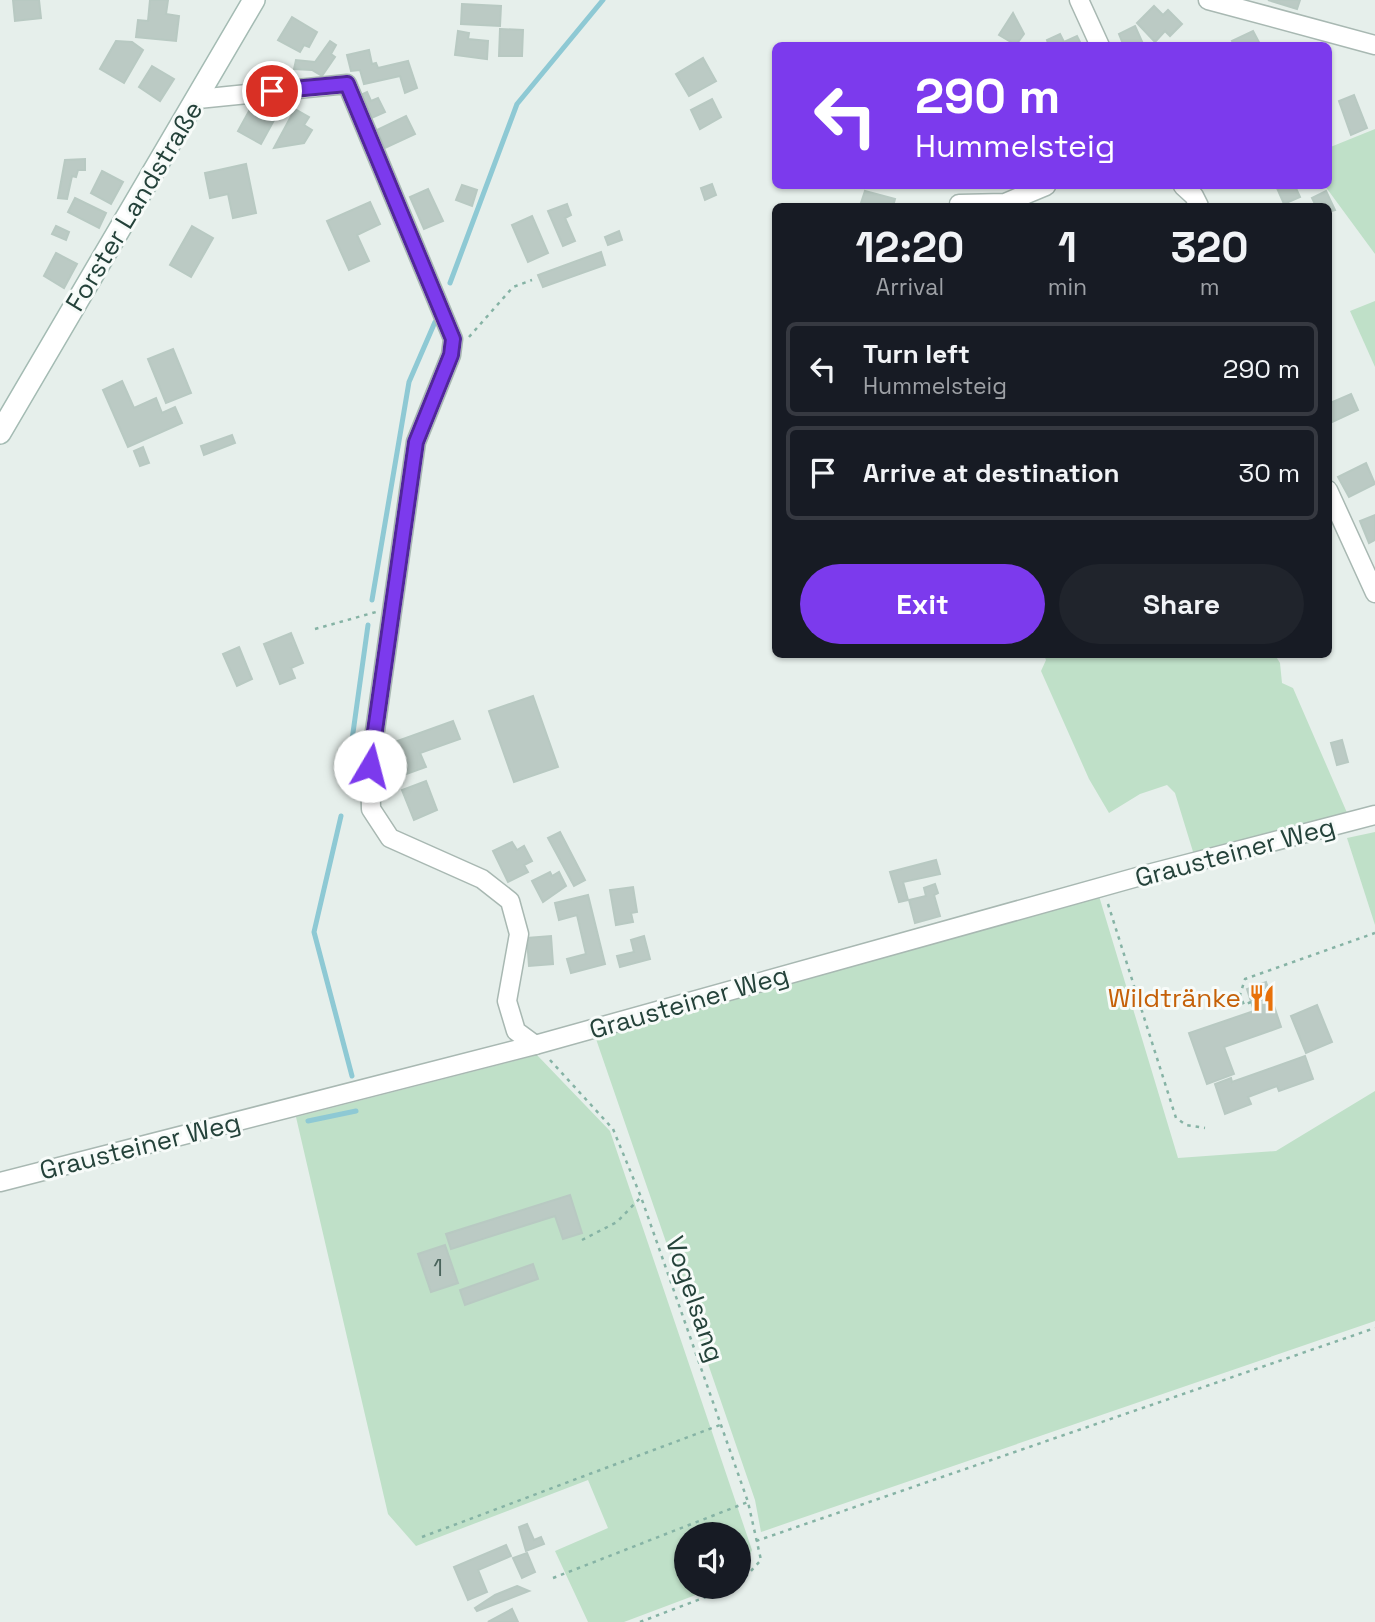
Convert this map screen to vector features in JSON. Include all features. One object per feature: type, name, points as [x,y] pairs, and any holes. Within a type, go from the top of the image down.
[{"type":"main road","name":"Forster Landstraße","points":[[0,433],[6,411],[198,99],[254,0]]},
{"type":"street","points":[[1079,0],[1098,42]]},
{"type":"street","points":[[1208,0],[1375,45]]},
{"type":"street","points":[[198,99],[347,84],[453,339],[451,355],[416,442],[370,766],[371,809],[390,838],[482,879],[510,901],[519,934],[507,1001],[516,1031],[535,1045]]},
{"type":"street","points":[[1005,203],[1039,189]]},
{"type":"street","points":[[1186,189],[1198,203]]},
{"type":"street","points":[[1332,499],[1375,593]]},
{"type":"street","name":"Grausteiner Weg","points":[[0,1182],[535,1045],[1103,887],[1375,815]]},
{"type":"path","points":[[453,339],[470,337],[513,287],[532,280]]},
{"type":"path","points":[[315,629],[391,608]]},
{"type":"path","points":[[1103,887],[1176,1118],[1186,1125],[1205,1128]]},
{"type":"path","points":[[1251,1002],[1244,1005],[1240,995],[1245,979],[1375,933]]},
{"type":"path","name":"Vogelsang","points":[[535,1045],[613,1129],[641,1197],[748,1502],[761,1560],[751,1571]]},
{"type":"path","points":[[582,1240],[617,1222],[641,1197]]},
{"type":"path","points":[[756,1541],[1375,1328]]},
{"type":"path","points":[[422,1537],[721,1425]]},
{"type":"path","points":[[553,1578],[748,1502]]},
{"type":"path","points":[[639,1622],[700,1599]]},
{"type":"green space","points":[[1375,129],[1375,254],[1327,189],[1332,189],[1332,146]]},
{"type":"green space","points":[[1375,301],[1375,367],[1350,311]]},
{"type":"green space","points":[[1045,658],[1277,658],[1282,683],[1293,688],[1348,815],[1194,855],[1175,793],[1167,785],[1140,794],[1109,813],[1089,779],[1041,671]]},
{"type":"green space","points":[[1375,832],[1375,925],[1347,838]]},
{"type":"green space","points":[[1099,896],[1178,1158],[1276,1151],[1375,1091],[1375,1321],[761,1532],[755,1500],[596,1039]]},
{"type":"green space","points":[[537,1055],[610,1131],[743,1522],[674,1522],[674,1599],[685,1599],[624,1622],[588,1622],[555,1551],[608,1528],[588,1480],[416,1546],[388,1514],[296,1117]]},
{"type":"building","points":[[13,0],[39,0],[41,18],[15,21]]},
{"type":"building","points":[[150,0],[168,0],[166,14],[179,16],[176,41],[136,37],[138,20],[148,21]]},
{"type":"building","points":[[1268,0],[1300,0],[1297,9]]},
{"type":"building","points":[[462,4],[501,6],[500,26],[461,24]]},
{"type":"building","points":[[1154,6],[1163,15],[1168,10],[1182,24],[1170,36],[1165,31],[1155,42],[1137,23]]},
{"type":"building","points":[[1013,13],[1024,34],[1018,42],[1011,42],[999,35]]},
{"type":"building","points":[[292,17],[317,32],[309,47],[304,45],[300,52],[278,40]]},
{"type":"building","points":[[1135,26],[1142,42],[1122,42],[1119,34]]},
{"type":"building","points":[[500,29],[523,30],[522,56],[499,56]]},
{"type":"building","points":[[458,31],[469,33],[468,39],[488,41],[487,59],[455,55]]},
{"type":"building","points":[[1253,31],[1259,42],[1233,42]]},
{"type":"building","points":[[1060,34],[1064,42],[1048,42]]},
{"type":"building","points":[[1077,36],[1080,42],[1064,42]]},
{"type":"building","points":[[116,41],[132,42],[143,50],[124,83],[100,69]]},
{"type":"building","points":[[330,41],[336,45],[331,54],[335,57],[322,76],[312,70],[294,69],[296,60],[315,62]]},
{"type":"building","points":[[369,50],[372,64],[376,63],[378,68],[408,61],[417,88],[405,93],[400,76],[364,84],[360,70],[351,71],[347,55]]},
{"type":"building","points":[[703,58],[716,81],[689,96],[676,74]]},
{"type":"building","points":[[152,66],[174,79],[160,101],[139,87]]},
{"type":"building","points":[[367,92],[371,101],[378,98],[385,112],[367,120],[356,97]]},
{"type":"building","points":[[1354,95],[1367,128],[1351,135],[1339,101]]},
{"type":"building","points":[[712,99],[721,117],[700,129],[691,110]]},
{"type":"building","points":[[255,100],[278,113],[261,144],[238,131]]},
{"type":"building","points":[[295,109],[309,117],[304,125],[312,130],[304,143],[274,148]]},
{"type":"building","points":[[406,116],[415,134],[385,148],[377,130]]},
{"type":"building","points":[[85,159],[85,170],[78,170],[76,177],[72,176],[67,199],[58,198],[65,160]]},
{"type":"building","points":[[246,164],[256,213],[233,218],[228,194],[210,198],[205,173]]},
{"type":"building","points":[[102,171],[123,182],[111,204],[91,193]]},
{"type":"building","points":[[712,184],[716,195],[705,200],[701,188]]},
{"type":"building","points":[[462,185],[477,190],[472,206],[456,200]]},
{"type":"building","points":[[428,189],[443,221],[424,229],[410,197]]},
{"type":"building","points":[[1277,189],[1296,189],[1300,197],[1284,203]]},
{"type":"building","points":[[865,191],[895,199],[894,203],[861,203]]},
{"type":"building","points":[[1326,191],[1332,203],[1314,203],[1312,198]]},
{"type":"building","points":[[75,198],[106,213],[99,228],[68,212]]},
{"type":"building","points":[[370,202],[380,224],[357,235],[369,261],[349,270],[327,221]]},
{"type":"building","points":[[567,204],[571,215],[565,218],[575,241],[563,246],[548,211]]},
{"type":"building","points":[[532,216],[548,253],[528,262],[512,225]]},
{"type":"building","points":[[56,226],[69,232],[66,240],[52,234]]},
{"type":"building","points":[[192,226],[213,238],[191,277],[170,265]]},
{"type":"building","points":[[619,231],[622,240],[608,245],[605,237]]},
{"type":"building","points":[[601,252],[605,265],[543,287],[538,275]]},
{"type":"building","points":[[56,253],[77,264],[64,288],[44,276]]},
{"type":"building","points":[[173,349],[191,393],[166,403],[148,359]]},
{"type":"building","points":[[122,381],[134,408],[156,398],[162,413],[175,407],[182,423],[128,447],[103,390]]},
{"type":"building","points":[[1351,394],[1358,410],[1332,422],[1332,402]]},
{"type":"building","points":[[232,435],[235,443],[204,455],[201,446]]},
{"type":"building","points":[[143,447],[149,463],[140,466],[134,451]]},
{"type":"building","points":[[1366,463],[1375,484],[1349,497],[1338,477]]},
{"type":"building","points":[[1375,515],[1375,540],[1369,543],[1360,521]]},
{"type":"building","points":[[291,633],[303,663],[291,668],[295,678],[280,684],[264,644]]},
{"type":"building","points":[[239,647],[252,679],[237,686],[223,654]]},
{"type":"building","points":[[533,696],[558,767],[514,782],[489,711]]},
{"type":"building","points":[[453,721],[460,739],[420,753],[426,767],[398,777],[386,745]]},
{"type":"building","points":[[1342,740],[1348,762],[1337,765],[1331,743]]},
{"type":"building","points":[[426,781],[437,810],[414,820],[402,790]]},
{"type":"building","points":[[560,832],[585,880],[574,886],[548,838]]},
{"type":"building","points":[[512,842],[517,850],[524,846],[532,861],[524,865],[528,872],[508,882],[493,851]]},
{"type":"building","points":[[936,860],[940,874],[903,882],[908,900],[899,902],[890,872]]},
{"type":"building","points":[[550,872],[552,876],[559,872],[566,886],[543,902],[532,881]]},
{"type":"building","points":[[935,884],[938,893],[934,895],[940,916],[915,923],[909,900],[926,896],[924,888]]},
{"type":"building","points":[[633,887],[637,912],[631,913],[633,922],[616,925],[610,890]]},
{"type":"building","points":[[588,895],[605,964],[571,973],[567,959],[586,954],[577,915],[559,920],[555,903]]},
{"type":"building","points":[[551,936],[553,964],[529,966],[527,938]]},
{"type":"building","points":[[644,936],[650,959],[620,967],[617,956],[634,952],[631,940]]},
{"type":"building","points":[[1266,982],[1281,1027],[1224,1047],[1234,1074],[1207,1084],[1189,1033],[1254,1011],[1247,989]]},
{"type":"building","points":[[1317,1005],[1332,1042],[1306,1053],[1291,1016]]},
{"type":"building","points":[[1305,1056],[1313,1079],[1279,1091],[1277,1086],[1248,1097],[1251,1104],[1225,1114],[1215,1084],[1231,1078],[1232,1082]]},
{"type":"building","points":[[570,1195],[582,1233],[563,1239],[555,1216],[451,1249],[446,1234]]},
{"type":"building","points":[[445,1245],[458,1283],[431,1292],[418,1254]]},
{"type":"building","points":[[533,1264],[538,1279],[465,1305],[460,1290]]},
{"type":"building","points":[[527,1524],[534,1540],[541,1537],[544,1544],[526,1551],[519,1527]]},
{"type":"building","points":[[506,1545],[511,1556],[478,1570],[487,1592],[468,1600],[454,1567]]},
{"type":"building","points":[[527,1553],[535,1572],[522,1578],[513,1558]]},
{"type":"building","points":[[517,1586],[529,1591],[477,1611],[475,1608],[495,1595]]},
{"type":"building","points":[[512,1609],[518,1622],[488,1622]]},
{"type":"waterway","points":[[450,283],[517,104],[603,0]]},
{"type":"waterway","points":[[372,600],[409,382],[435,322]]},
{"type":"waterway","points":[[346,783],[368,625]]},
{"type":"waterway","points":[[341,816],[314,932],[352,1076]]},
{"type":"waterway","points":[[308,1121],[356,1111]]},
{"type":"place","name":"Wildtränke","points":[[1262,998]]},
{"type":"route","points":[[272,91],[347,84],[453,339],[451,355],[416,442],[370,766]]}]
